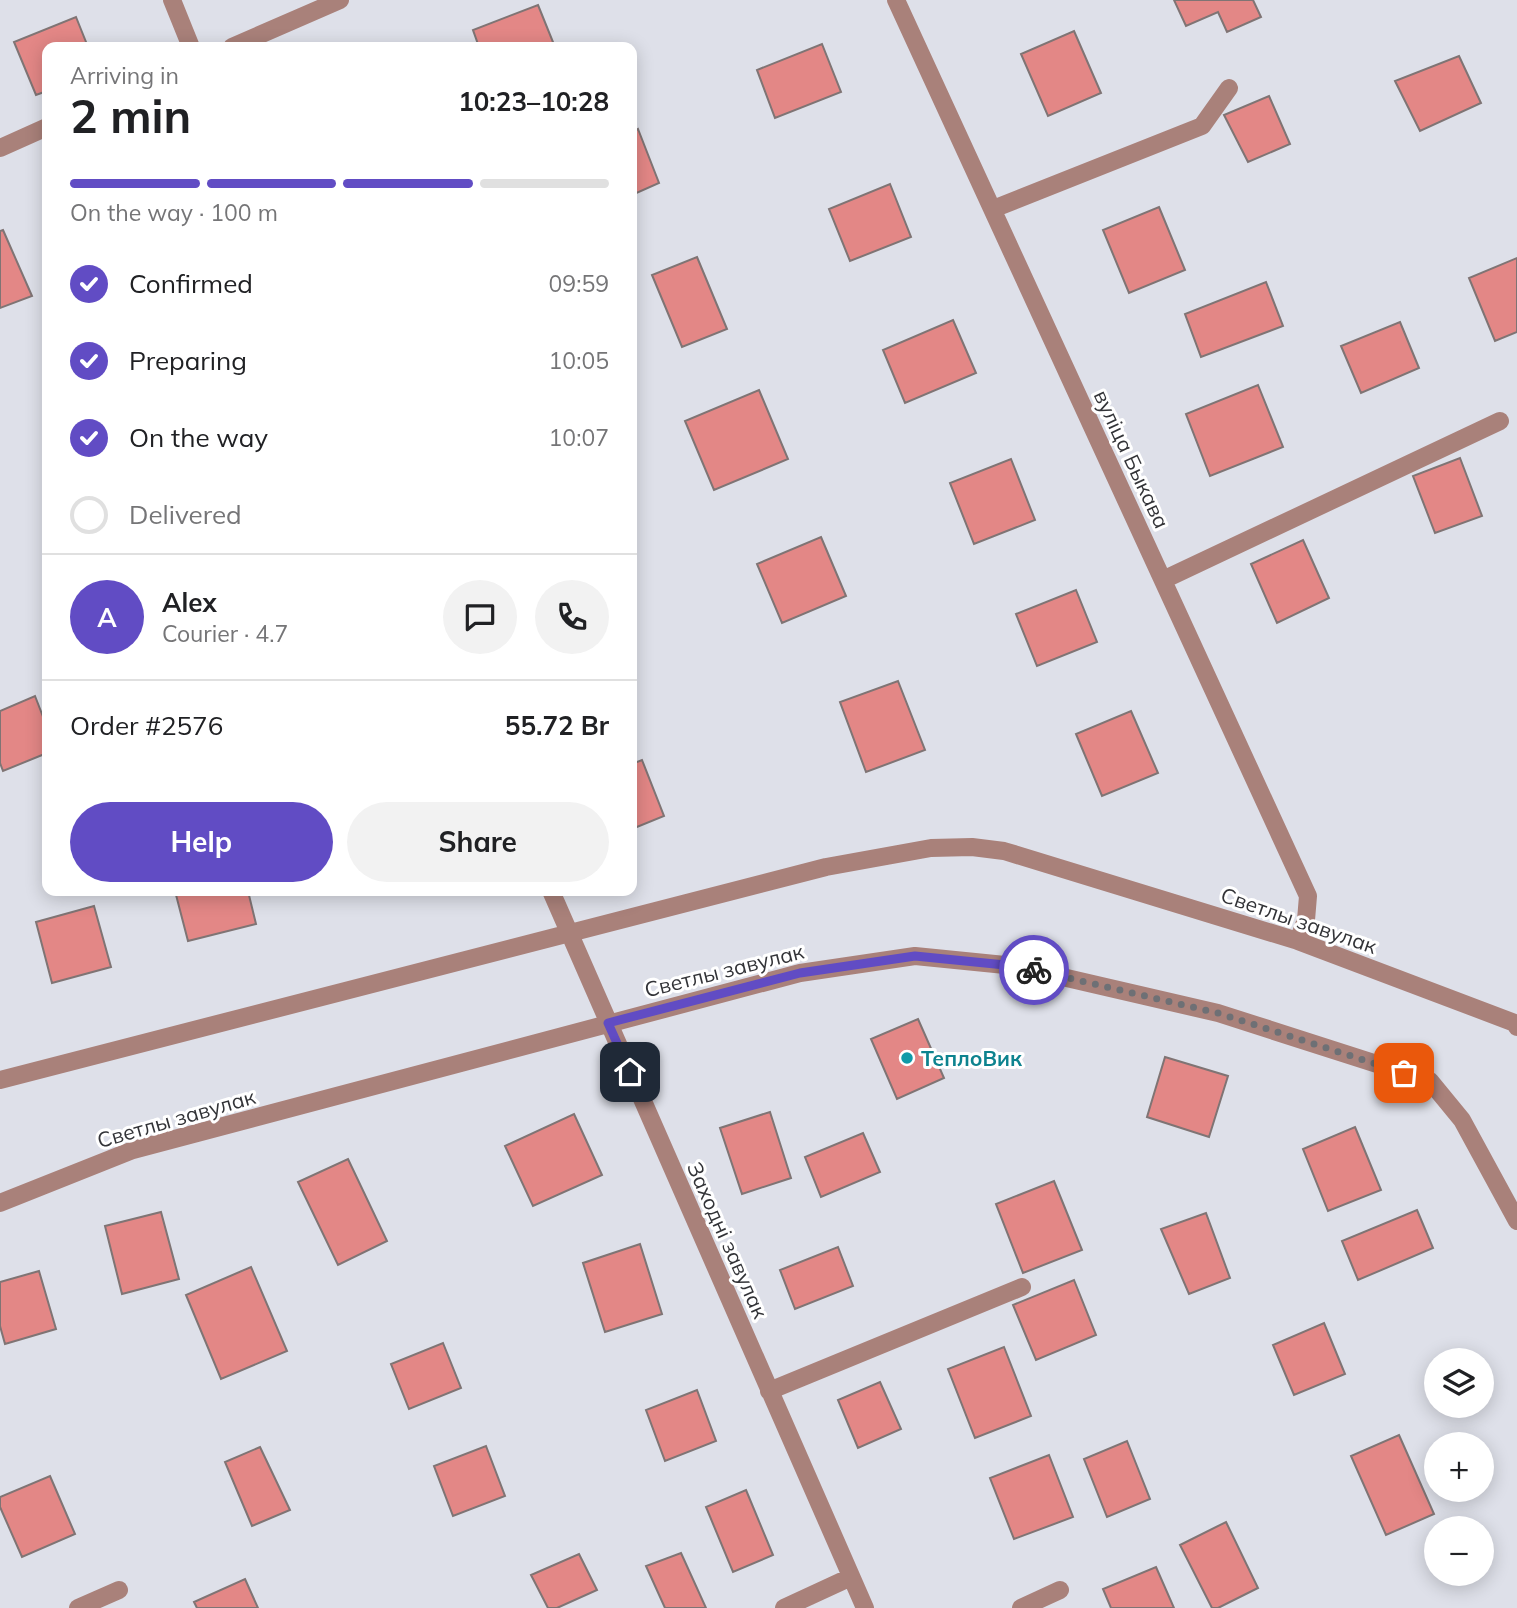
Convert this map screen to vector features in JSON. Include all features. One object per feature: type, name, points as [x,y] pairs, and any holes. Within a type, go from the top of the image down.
[{"type":"street","points":[[173,0],[189,42]]},
{"type":"street","points":[[243,42],[340,0]]},
{"type":"street","name":"вуліца Быкава","points":[[896,0],[1308,896],[1306,920],[1298,941]]},
{"type":"street","points":[[993,209],[1202,126],[1229,88]]},
{"type":"street","points":[[0,148],[42,129]]},
{"type":"street","points":[[1163,580],[1500,421]]},
{"type":"street","name":"Светлы завулак","points":[[0,1080],[826,867],[931,848],[1004,851],[1298,941],[1516,1023]]},
{"type":"street","name":"Заходні завулак","points":[[553,896],[864,1608]]},
{"type":"street","name":"Светлы завулак","points":[[0,1203],[133,1150],[800,973],[915,956],[1015,966],[1218,1013],[1430,1081],[1462,1120],[1517,1221]]},
{"type":"street","points":[[769,1391],[1022,1287]]},
{"type":"street","points":[[784,1608],[851,1577]]},
{"type":"street","points":[[78,1608],[119,1590]]},
{"type":"street","points":[[1021,1608],[1060,1590]]},
{"type":"building","points":[[1174,0],[1253,0],[1261,17],[1227,32],[1218,12],[1186,26]]},
{"type":"building","points":[[538,5],[553,42],[477,42],[473,30]]},
{"type":"building","points":[[76,17],[86,42],[42,42],[42,93],[36,95],[14,42]]},
{"type":"building","points":[[1074,31],[1101,93],[1048,116],[1021,54]]},
{"type":"building","points":[[822,44],[841,92],[775,118],[757,70]]},
{"type":"building","points":[[1459,56],[1481,103],[1420,131],[1395,81]]},
{"type":"building","points":[[1269,96],[1290,144],[1248,162],[1224,115]]},
{"type":"building","points":[[637,130],[659,183],[637,193]]},
{"type":"building","points":[[890,184],[911,237],[850,261],[829,209]]},
{"type":"building","points":[[1159,207],[1185,270],[1129,293],[1103,230]]},
{"type":"building","points":[[3,230],[32,296],[0,308],[0,231]]},
{"type":"building","points":[[697,257],[727,329],[682,347],[652,275]]},
{"type":"building","points":[[1517,258],[1517,332],[1495,341],[1469,278]]},
{"type":"building","points":[[1266,282],[1283,326],[1201,357],[1185,314]]},
{"type":"building","points":[[953,320],[976,373],[905,403],[883,350]]},
{"type":"building","points":[[1400,322],[1419,368],[1361,393],[1341,346]]},
{"type":"building","points":[[1258,385],[1283,447],[1210,476],[1186,414]]},
{"type":"building","points":[[759,390],[788,459],[714,490],[685,421]]},
{"type":"building","points":[[1460,458],[1482,516],[1435,533],[1413,476]]},
{"type":"building","points":[[1011,459],[1035,520],[974,544],[950,483]]},
{"type":"building","points":[[821,537],[846,596],[782,623],[757,564]]},
{"type":"building","points":[[1303,540],[1329,598],[1277,623],[1251,564]]},
{"type":"building","points":[[1076,590],[1097,642],[1037,666],[1016,614]]},
{"type":"building","points":[[898,681],[925,750],[866,772],[840,702]]},
{"type":"building","points":[[35,696],[42,714],[42,755],[3,771],[0,763],[0,711]]},
{"type":"building","points":[[1131,711],[1158,773],[1102,796],[1076,734]]},
{"type":"building","points":[[642,760],[664,816],[637,827],[637,762]]},
{"type":"building","points":[[176,896],[249,896],[256,924],[188,941]]},
{"type":"building","points":[[94,906],[111,967],[52,983],[36,922]]},
{"type":"building","name":"ТеплоВик","points":[[918,1019],[944,1078],[897,1099],[871,1039]]},
{"type":"building","points":[[1165,1057],[1228,1076],[1209,1137],[1147,1117]]},
{"type":"building","points":[[770,1112],[791,1178],[742,1194],[720,1128]]},
{"type":"building","points":[[574,1114],[602,1175],[533,1206],[505,1146]]},
{"type":"building","points":[[1355,1127],[1381,1190],[1328,1211],[1303,1149]]},
{"type":"building","points":[[863,1133],[880,1172],[821,1197],[805,1157]]},
{"type":"building","points":[[348,1159],[387,1241],[338,1265],[298,1182]]},
{"type":"building","points":[[1054,1181],[1082,1250],[1023,1273],[996,1204]]},
{"type":"building","points":[[1417,1210],[1433,1248],[1358,1280],[1342,1241]]},
{"type":"building","points":[[161,1212],[179,1279],[122,1294],[105,1226]]},
{"type":"building","points":[[1206,1213],[1230,1278],[1189,1294],[1161,1229]]},
{"type":"building","points":[[640,1244],[662,1314],[605,1332],[583,1263]]},
{"type":"building","points":[[838,1247],[853,1286],[795,1309],[780,1270]]},
{"type":"building","points":[[251,1267],[287,1351],[221,1379],[186,1295]]},
{"type":"building","points":[[39,1271],[56,1329],[5,1344],[0,1326],[0,1282]]},
{"type":"building","points":[[1074,1280],[1096,1335],[1036,1360],[1013,1305]]},
{"type":"building","points":[[1324,1323],[1345,1374],[1294,1395],[1273,1345]]},
{"type":"building","points":[[443,1343],[461,1388],[409,1409],[391,1364]]},
{"type":"building","points":[[1004,1347],[1031,1416],[975,1438],[948,1369]]},
{"type":"building","points":[[880,1382],[901,1429],[858,1448],[838,1400]]},
{"type":"building","points":[[697,1390],[716,1441],[665,1461],[646,1410]]},
{"type":"building","points":[[1399,1435],[1424,1491],[1424,1502],[1429,1502],[1434,1514],[1424,1516],[1424,1518],[1386,1535],[1351,1456]]},
{"type":"building","points":[[1127,1441],[1150,1499],[1107,1517],[1084,1459]]},
{"type":"building","points":[[486,1446],[505,1496],[453,1516],[434,1466]]},
{"type":"building","points":[[260,1447],[290,1510],[252,1526],[225,1462]]},
{"type":"building","points":[[1049,1455],[1073,1517],[1014,1539],[990,1478]]},
{"type":"building","points":[[50,1476],[75,1534],[22,1557],[0,1507],[0,1497]]},
{"type":"building","points":[[746,1490],[773,1555],[733,1572],[706,1507]]},
{"type":"building","points":[[1226,1522],[1258,1588],[1218,1608],[1212,1608],[1180,1545]]},
{"type":"building","points":[[681,1553],[706,1608],[665,1608],[646,1566]]},
{"type":"building","points":[[579,1554],[597,1590],[557,1608],[548,1608],[531,1575]]},
{"type":"building","points":[[1156,1567],[1174,1608],[1111,1608],[1103,1589]]},
{"type":"building","points":[[245,1579],[258,1608],[197,1608],[194,1602]]},
{"type":"way so far","points":[[1034,970],[1218,1013],[1404,1073]]},
{"type":"place","name":"ТеплоВик","points":[[907,1058]]},
{"type":"route","points":[[630,1072],[608,1023],[800,973],[915,956],[1034,970]]}]
